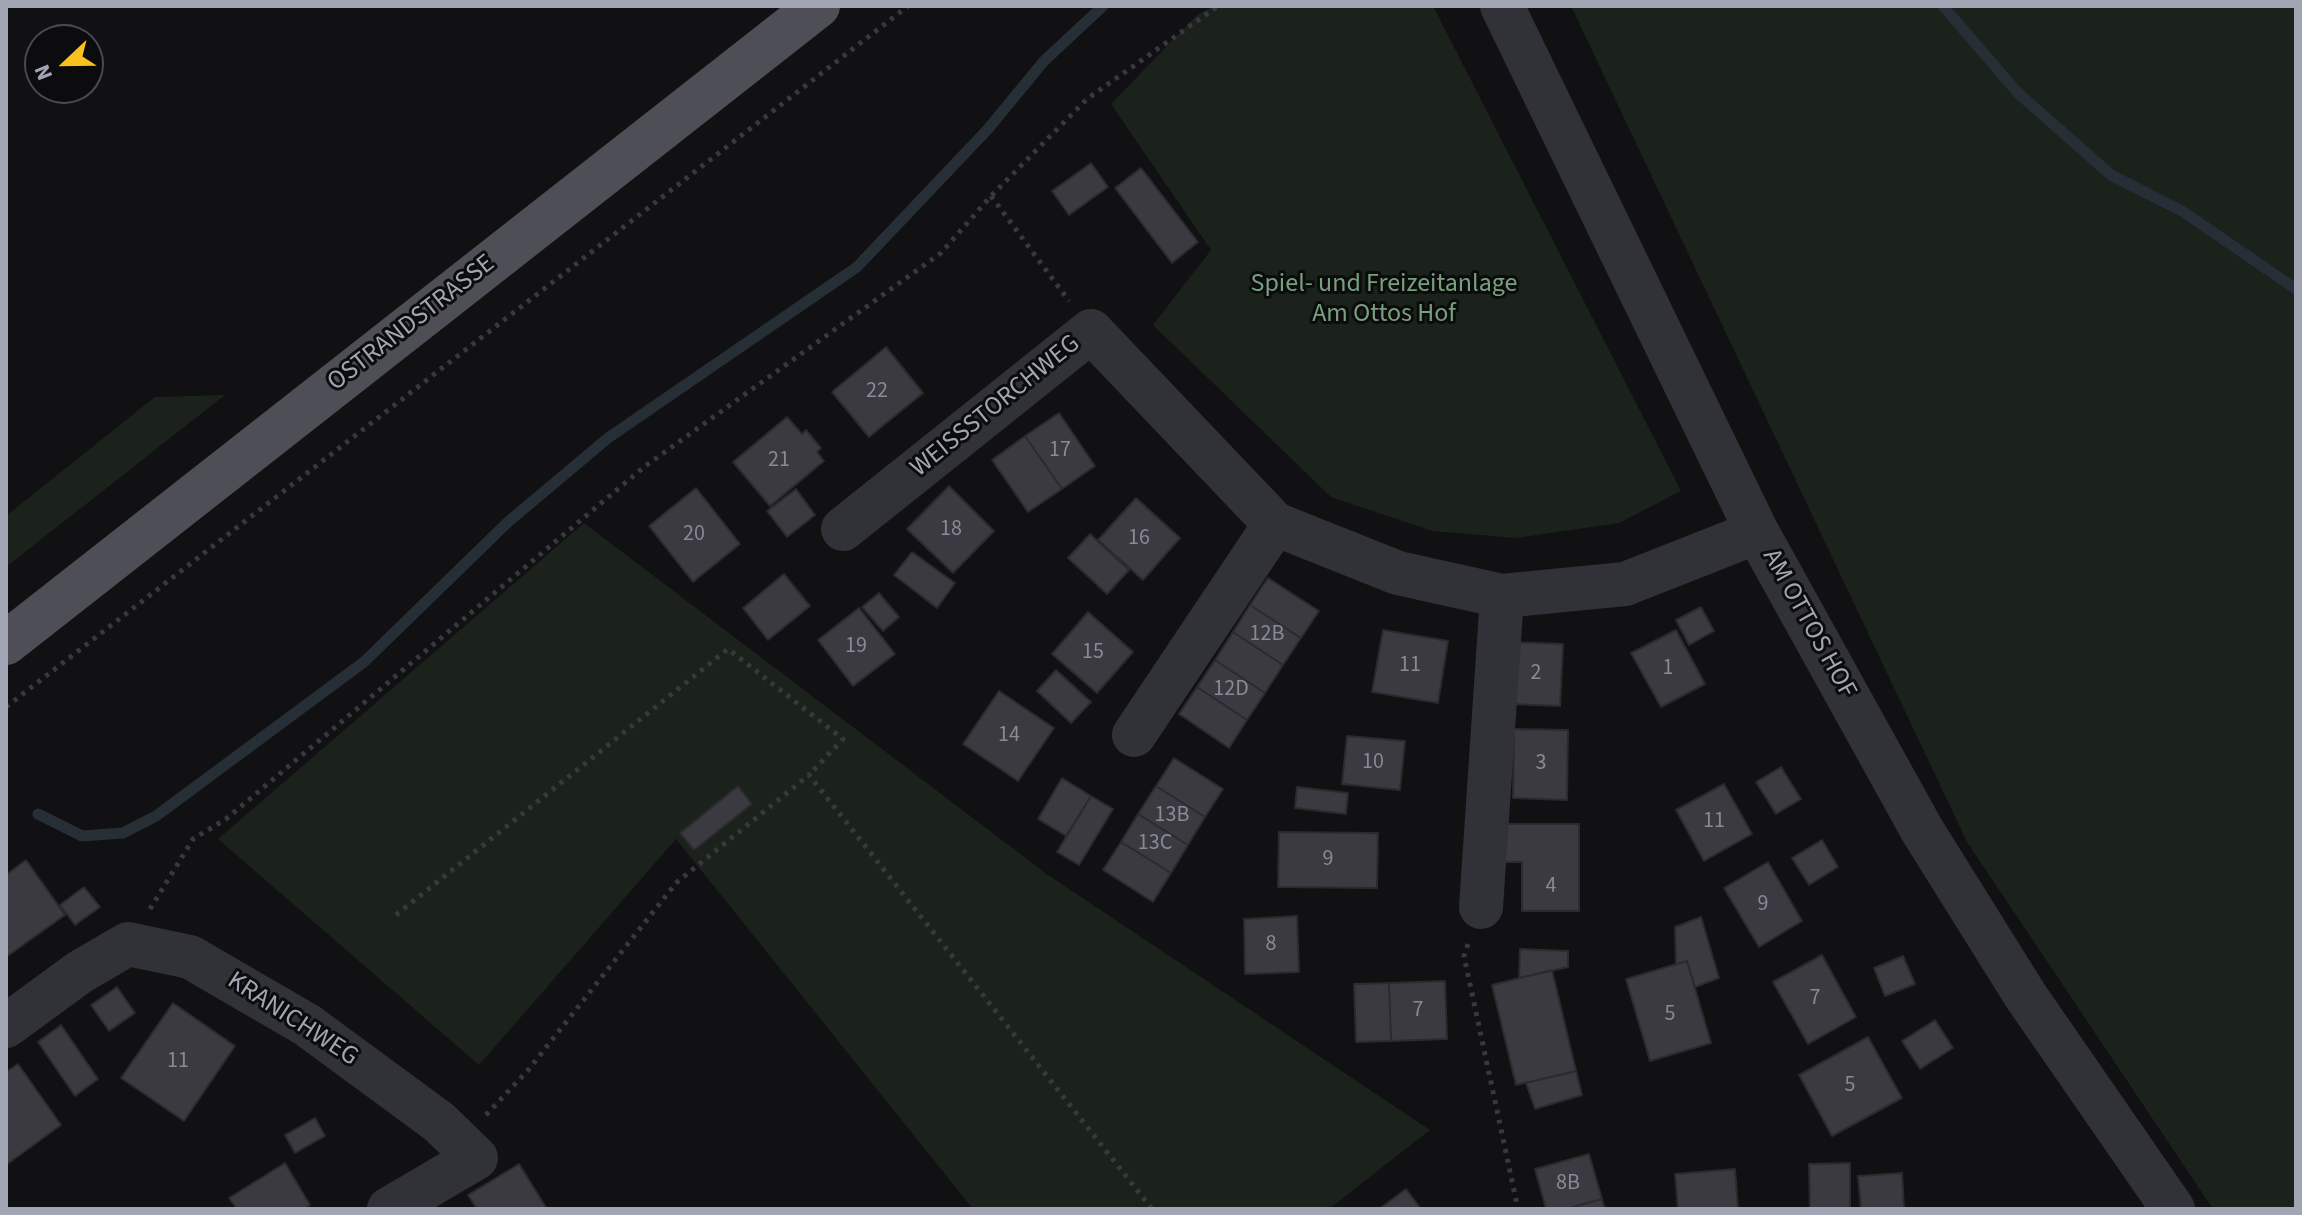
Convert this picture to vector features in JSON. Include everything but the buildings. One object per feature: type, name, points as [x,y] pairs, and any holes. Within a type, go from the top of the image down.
[{"type":"main road","name":"OSTRANDSTRASSE","points":[[6,643],[818,6]]},
{"type":"street","name":"AM OTTOS HOF","points":[[1502,6],[1757,532],[1922,830],[2025,995],[2173,1209]]},
{"type":"street","name":"WEISSSTORCHWEG","points":[[843,529],[1091,331],[1275,524],[1398,573],[1502,596],[1625,584],[1757,532]]},
{"type":"street","points":[[1134,735],[1275,524]]},
{"type":"street","points":[[1481,907],[1502,596]]},
{"type":"street","points":[[6,1026],[80,972],[128,944]]},
{"type":"street","name":"KRANICHWEG","points":[[128,944],[190,957],[307,1025],[439,1122],[476,1158]]},
{"type":"street","points":[[389,1209],[476,1158]]},
{"type":"path","points":[[6,707],[908,6]]},
{"type":"path","points":[[128,944],[193,839],[226,819],[644,467],[941,253],[991,196],[1087,99],[1218,6]]},
{"type":"path","points":[[991,196],[1091,331]]},
{"type":"path","points":[[396,915],[728,649],[843,739],[809,775],[676,883],[529,1069],[484,1118],[476,1158]]},
{"type":"path","points":[[809,775],[1152,1209]]},
{"type":"path","points":[[1481,907],[1464,956],[1518,1209]]},
{"type":"green space","name":"Spiel- und Freizeitanlage Am Ottos Hof","points":[[1214,6],[1433,6],[1681,491],[1619,523],[1516,538],[1433,531],[1331,497],[1153,325],[1211,250],[1111,104],[1197,15]]},
{"type":"green space","points":[[1571,6],[2296,6],[2296,1209],[2213,1209],[1967,842]]},
{"type":"green space","points":[[225,395],[6,567],[6,516],[155,397]]},
{"type":"green space","points":[[584,523],[1048,875],[1430,1130],[1329,1209],[973,1209],[676,839],[479,1065],[218,839]]},
{"type":"waterway","points":[[38,814],[82,836],[123,833],[156,816],[364,662],[508,522],[608,438],[857,267],[988,129],[1044,61],[1103,6]]},
{"type":"waterway","points":[[1943,6],[2018,93],[2111,175],[2182,211],[2296,289]]}]
